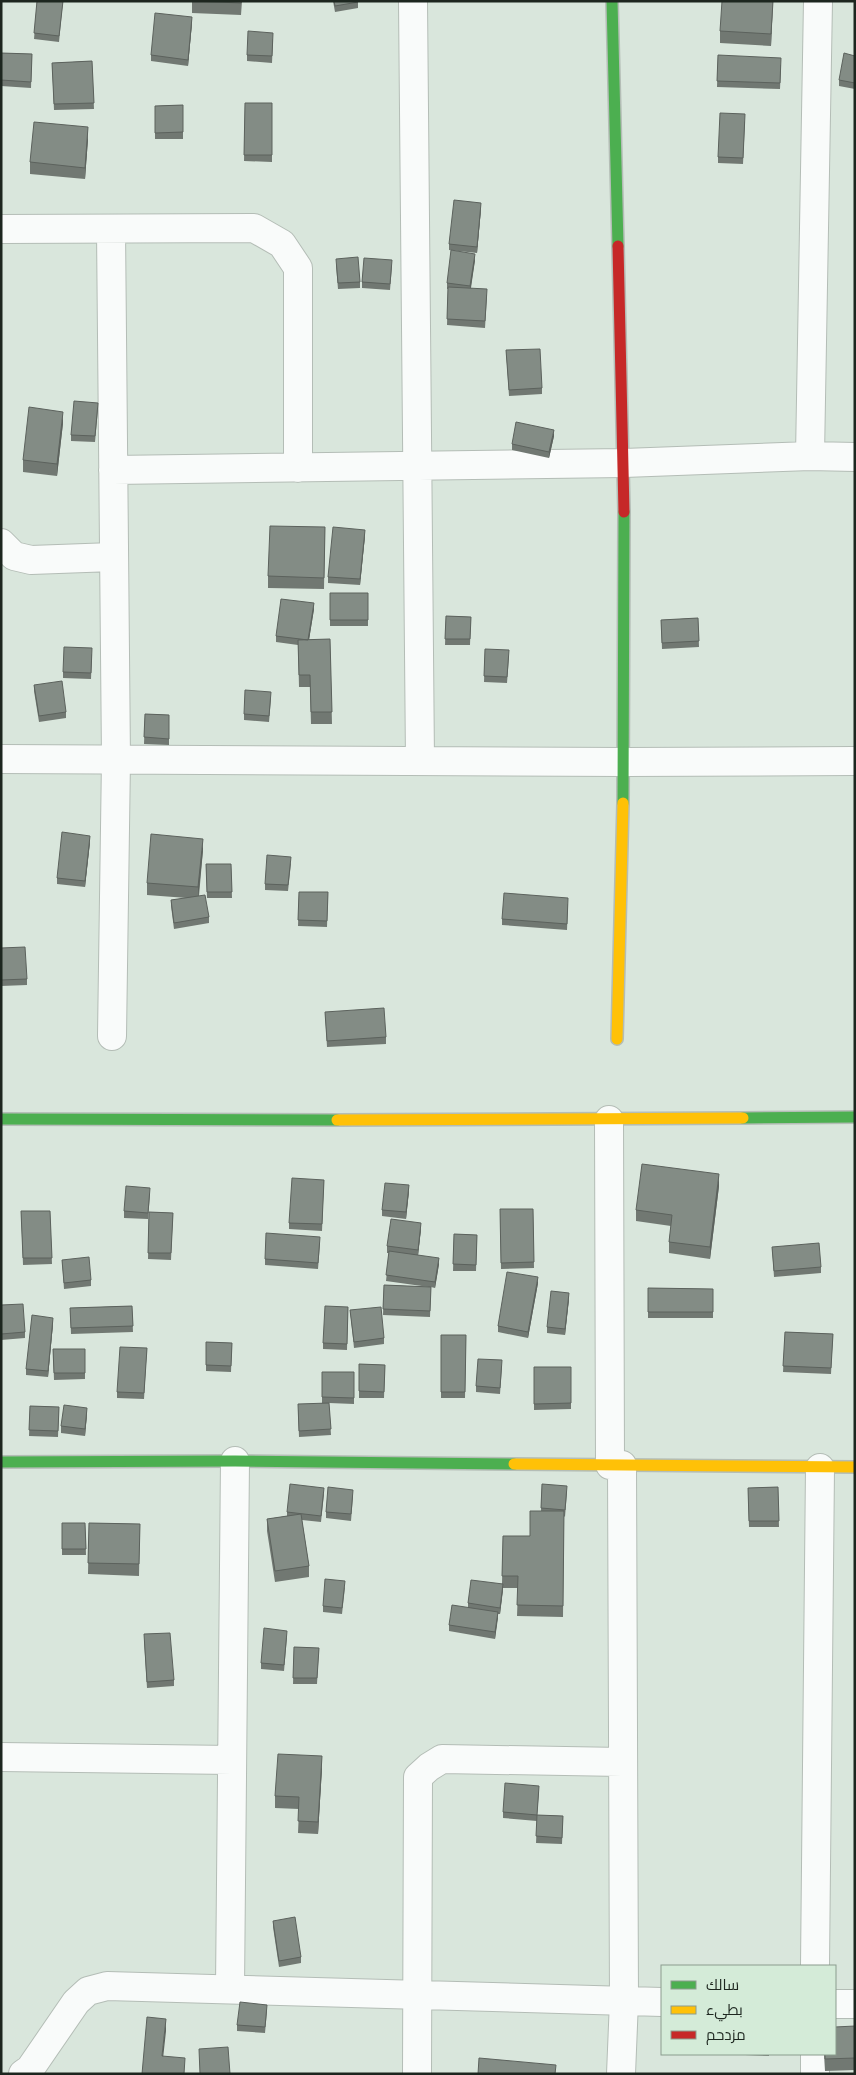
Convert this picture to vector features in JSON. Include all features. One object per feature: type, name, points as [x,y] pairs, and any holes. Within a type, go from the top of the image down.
[{"type":"street","points":[[413,1],[420,761]]},
{"type":"street","points":[[612,1],[624,463],[624,762],[616,1039]]},
{"type":"street","points":[[810,456],[818,1]]},
{"type":"street","points":[[1,229],[254,228],[282,244],[298,268],[298,468]]},
{"type":"street","points":[[111,230],[116,759],[112,1036]]},
{"type":"street","points":[[113,470],[624,463],[810,456],[855,457]]},
{"type":"street","points":[[1,543],[14,556],[31,560],[113,558]]},
{"type":"street","points":[[1,759],[624,762],[855,761]]},
{"type":"street","points":[[1,1120],[608,1120],[855,1117]]},
{"type":"street","points":[[608,1120],[622,1762],[624,2001],[621,2074]]},
{"type":"street","points":[[230,1988],[235,1461]]},
{"type":"street","points":[[1,1462],[235,1461],[855,1467]]},
{"type":"street","points":[[815,1965],[820,1468]]},
{"type":"street","points":[[1,1757],[232,1760]]},
{"type":"street","points":[[417,2074],[418,1778],[429,1767],[442,1759],[622,1762]]},
{"type":"street","points":[[23,2074],[30,2069],[76,2002],[88,1991],[107,1986],[230,1988],[661,2002]]},
{"type":"street","points":[[836,2004],[855,2004]]},
{"type":"street","points":[[815,2055],[815,2074]]},
{"type":"building","points":[[37,1],[63,1],[59,36],[34,33]]},
{"type":"building","points":[[192,1],[241,1],[241,3]]},
{"type":"building","points":[[334,1],[358,1],[358,2],[335,6]]},
{"type":"building","points":[[722,1],[773,1],[771,34],[720,31]]},
{"type":"building","points":[[155,13],[192,17],[188,60],[151,55]]},
{"type":"building","points":[[248,31],[273,33],[272,56],[247,55]]},
{"type":"building","points":[[1,53],[32,54],[31,82],[1,80]]},
{"type":"building","points":[[844,53],[855,56],[855,83],[839,80]]},
{"type":"building","points":[[718,55],[781,58],[780,83],[717,81]]},
{"type":"building","points":[[92,61],[94,103],[54,104],[52,63]]},
{"type":"building","points":[[245,103],[272,103],[272,155],[244,155]]},
{"type":"building","points":[[183,105],[183,132],[155,133],[155,106]]},
{"type":"building","points":[[720,113],[745,114],[743,158],[718,157]]},
{"type":"building","points":[[34,122],[88,127],[85,168],[30,162]]},
{"type":"building","points":[[454,200],[481,203],[477,247],[449,244]]},
{"type":"building","points":[[451,250],[475,254],[470,286],[447,283]]},
{"type":"building","points":[[358,257],[360,282],[338,283],[336,259]]},
{"type":"building","points":[[364,258],[392,260],[390,284],[362,282]]},
{"type":"building","points":[[448,287],[487,289],[485,321],[447,319]]},
{"type":"building","points":[[540,349],[542,388],[509,390],[506,350]]},
{"type":"building","points":[[74,401],[98,403],[95,436],[71,435]]},
{"type":"building","points":[[29,407],[63,412],[57,464],[23,460]]},
{"type":"building","points":[[516,422],[554,430],[549,452],[512,444]]},
{"type":"building","points":[[270,526],[325,527],[324,578],[268,576]]},
{"type":"building","points":[[333,527],[365,530],[360,579],[328,577]]},
{"type":"building","points":[[330,593],[368,593],[368,620],[330,620]]},
{"type":"building","points":[[281,599],[314,603],[308,640],[276,636]]},
{"type":"building","points":[[446,616],[471,617],[470,639],[445,639]]},
{"type":"building","points":[[698,618],[699,641],[662,643],[661,620]]},
{"type":"building","points":[[330,639],[332,712],[311,712],[310,675],[299,675],[298,640]]},
{"type":"building","points":[[64,647],[92,648],[91,673],[63,672]]},
{"type":"building","points":[[485,649],[509,650],[507,677],[484,676]]},
{"type":"building","points":[[62,681],[66,712],[39,716],[34,685]]},
{"type":"building","points":[[245,690],[271,692],[269,716],[244,714]]},
{"type":"building","points":[[145,714],[169,715],[169,739],[144,737]]},
{"type":"building","points":[[62,832],[90,836],[85,881],[57,878]]},
{"type":"building","points":[[151,834],[203,839],[198,887],[147,883]]},
{"type":"building","points":[[267,855],[291,857],[288,885],[265,884]]},
{"type":"building","points":[[206,864],[231,864],[232,892],[207,892]]},
{"type":"building","points":[[299,892],[328,892],[327,921],[298,920]]},
{"type":"building","points":[[504,893],[568,898],[567,924],[502,919]]},
{"type":"building","points":[[205,895],[209,917],[174,923],[171,900]]},
{"type":"building","points":[[25,947],[27,979],[1,980],[1,948]]},
{"type":"building","points":[[384,1008],[386,1037],[327,1041],[325,1012]]},
{"type":"building","points":[[642,1164],[719,1174],[710,1247],[669,1242],[672,1215],[636,1210]]},
{"type":"building","points":[[292,1178],[324,1180],[322,1224],[289,1223]]},
{"type":"building","points":[[385,1183],[409,1185],[406,1212],[382,1210]]},
{"type":"building","points":[[126,1186],[150,1188],[148,1213],[124,1211]]},
{"type":"building","points":[[500,1209],[533,1209],[534,1262],[501,1263]]},
{"type":"building","points":[[21,1211],[50,1211],[52,1258],[23,1258]]},
{"type":"building","points":[[149,1212],[173,1213],[171,1253],[148,1253]]},
{"type":"building","points":[[391,1219],[421,1223],[418,1250],[387,1246]]},
{"type":"building","points":[[266,1233],[320,1237],[318,1263],[265,1259]]},
{"type":"building","points":[[454,1234],[477,1235],[476,1265],[453,1264]]},
{"type":"building","points":[[819,1243],[821,1267],[774,1271],[772,1247]]},
{"type":"building","points":[[389,1251],[439,1258],[435,1282],[386,1275]]},
{"type":"building","points":[[89,1257],[91,1280],[64,1283],[62,1260]]},
{"type":"building","points":[[507,1272],[538,1277],[528,1332],[498,1326]]},
{"type":"building","points":[[384,1285],[431,1287],[430,1311],[383,1309]]},
{"type":"building","points":[[648,1288],[713,1289],[713,1312],[648,1312]]},
{"type":"building","points":[[551,1291],[569,1293],[565,1329],[547,1327]]},
{"type":"building","points":[[23,1304],[25,1332],[1,1334],[1,1305]]},
{"type":"building","points":[[132,1306],[133,1326],[71,1328],[70,1308]]},
{"type":"building","points":[[325,1306],[348,1307],[347,1344],[323,1343]]},
{"type":"building","points":[[381,1307],[384,1338],[354,1342],[350,1310]]},
{"type":"building","points":[[32,1315],[53,1318],[48,1371],[26,1369]]},
{"type":"building","points":[[785,1332],[833,1334],[831,1368],[783,1366]]},
{"type":"building","points":[[441,1335],[466,1335],[465,1392],[441,1392]]},
{"type":"building","points":[[206,1342],[232,1343],[231,1366],[206,1365]]},
{"type":"building","points":[[120,1347],[147,1348],[144,1393],[117,1392]]},
{"type":"building","points":[[53,1349],[85,1349],[85,1373],[54,1373]]},
{"type":"building","points":[[478,1359],[502,1360],[500,1388],[476,1386]]},
{"type":"building","points":[[359,1364],[385,1365],[384,1392],[359,1391]]},
{"type":"building","points":[[534,1367],[571,1367],[571,1403],[534,1404]]},
{"type":"building","points":[[322,1372],[354,1372],[354,1398],[322,1397]]},
{"type":"building","points":[[329,1403],[331,1429],[299,1431],[298,1404]]},
{"type":"building","points":[[64,1405],[87,1408],[85,1429],[61,1426]]},
{"type":"building","points":[[30,1406],[59,1407],[58,1431],[29,1430]]},
{"type":"building","points":[[290,1484],[324,1488],[321,1516],[287,1512]]},
{"type":"building","points":[[542,1484],[567,1486],[565,1510],[541,1508]]},
{"type":"building","points":[[328,1487],[353,1490],[351,1514],[326,1512]]},
{"type":"building","points":[[778,1487],[779,1521],[749,1521],[748,1488]]},
{"type":"building","points":[[530,1511],[564,1511],[563,1606],[517,1605],[518,1576],[502,1576],[503,1536],[530,1536]]},
{"type":"building","points":[[301,1514],[309,1566],[275,1571],[267,1519]]},
{"type":"building","points":[[62,1523],[85,1523],[86,1549],[62,1549]]},
{"type":"building","points":[[89,1523],[140,1524],[139,1564],[88,1563]]},
{"type":"building","points":[[325,1579],[345,1581],[342,1608],[323,1606]]},
{"type":"building","points":[[471,1580],[503,1584],[500,1608],[468,1603]]},
{"type":"building","points":[[452,1605],[498,1612],[495,1632],[449,1625]]},
{"type":"building","points":[[264,1628],[287,1631],[284,1665],[261,1663]]},
{"type":"building","points":[[170,1633],[174,1680],[147,1682],[144,1634]]},
{"type":"building","points":[[294,1647],[319,1648],[317,1678],[293,1678]]},
{"type":"building","points":[[278,1754],[322,1756],[318,1822],[298,1821],[299,1797],[275,1796]]},
{"type":"building","points":[[505,1783],[539,1786],[537,1815],[503,1812]]},
{"type":"building","points":[[537,1815],[563,1816],[562,1838],[536,1836]]},
{"type":"building","points":[[295,1917],[301,1957],[279,1961],[273,1921]]},
{"type":"building","points":[[240,2002],[267,2005],[265,2027],[237,2025]]},
{"type":"building","points":[[147,2017],[166,2019],[162,2056],[185,2058],[184,2074],[142,2074]]},
{"type":"building","points":[[855,2026],[855,2058],[825,2059],[825,2055],[836,2055],[836,2027]]},
{"type":"building","points":[[228,2047],[230,2074],[200,2074],[199,2049]]},
{"type":"building","points":[[479,2058],[556,2065],[555,2074],[478,2074]]},
{"type":"traffic: fast","points":[[612,1],[618,246]]},
{"type":"traffic: fast","points":[[623,803],[624,512]]},
{"type":"traffic: fast","points":[[743,1118],[855,1117]]},
{"type":"traffic: fast","points":[[1,1119],[337,1120]]},
{"type":"traffic: fast","points":[[1,1462],[235,1461],[514,1464]]},
{"type":"traffic: slow","points":[[617,1039],[623,803]]},
{"type":"traffic: slow","points":[[337,1120],[743,1118]]},
{"type":"traffic: slow","points":[[514,1464],[855,1467]]},
{"type":"traffic: jam","points":[[618,246],[624,512]]}]
